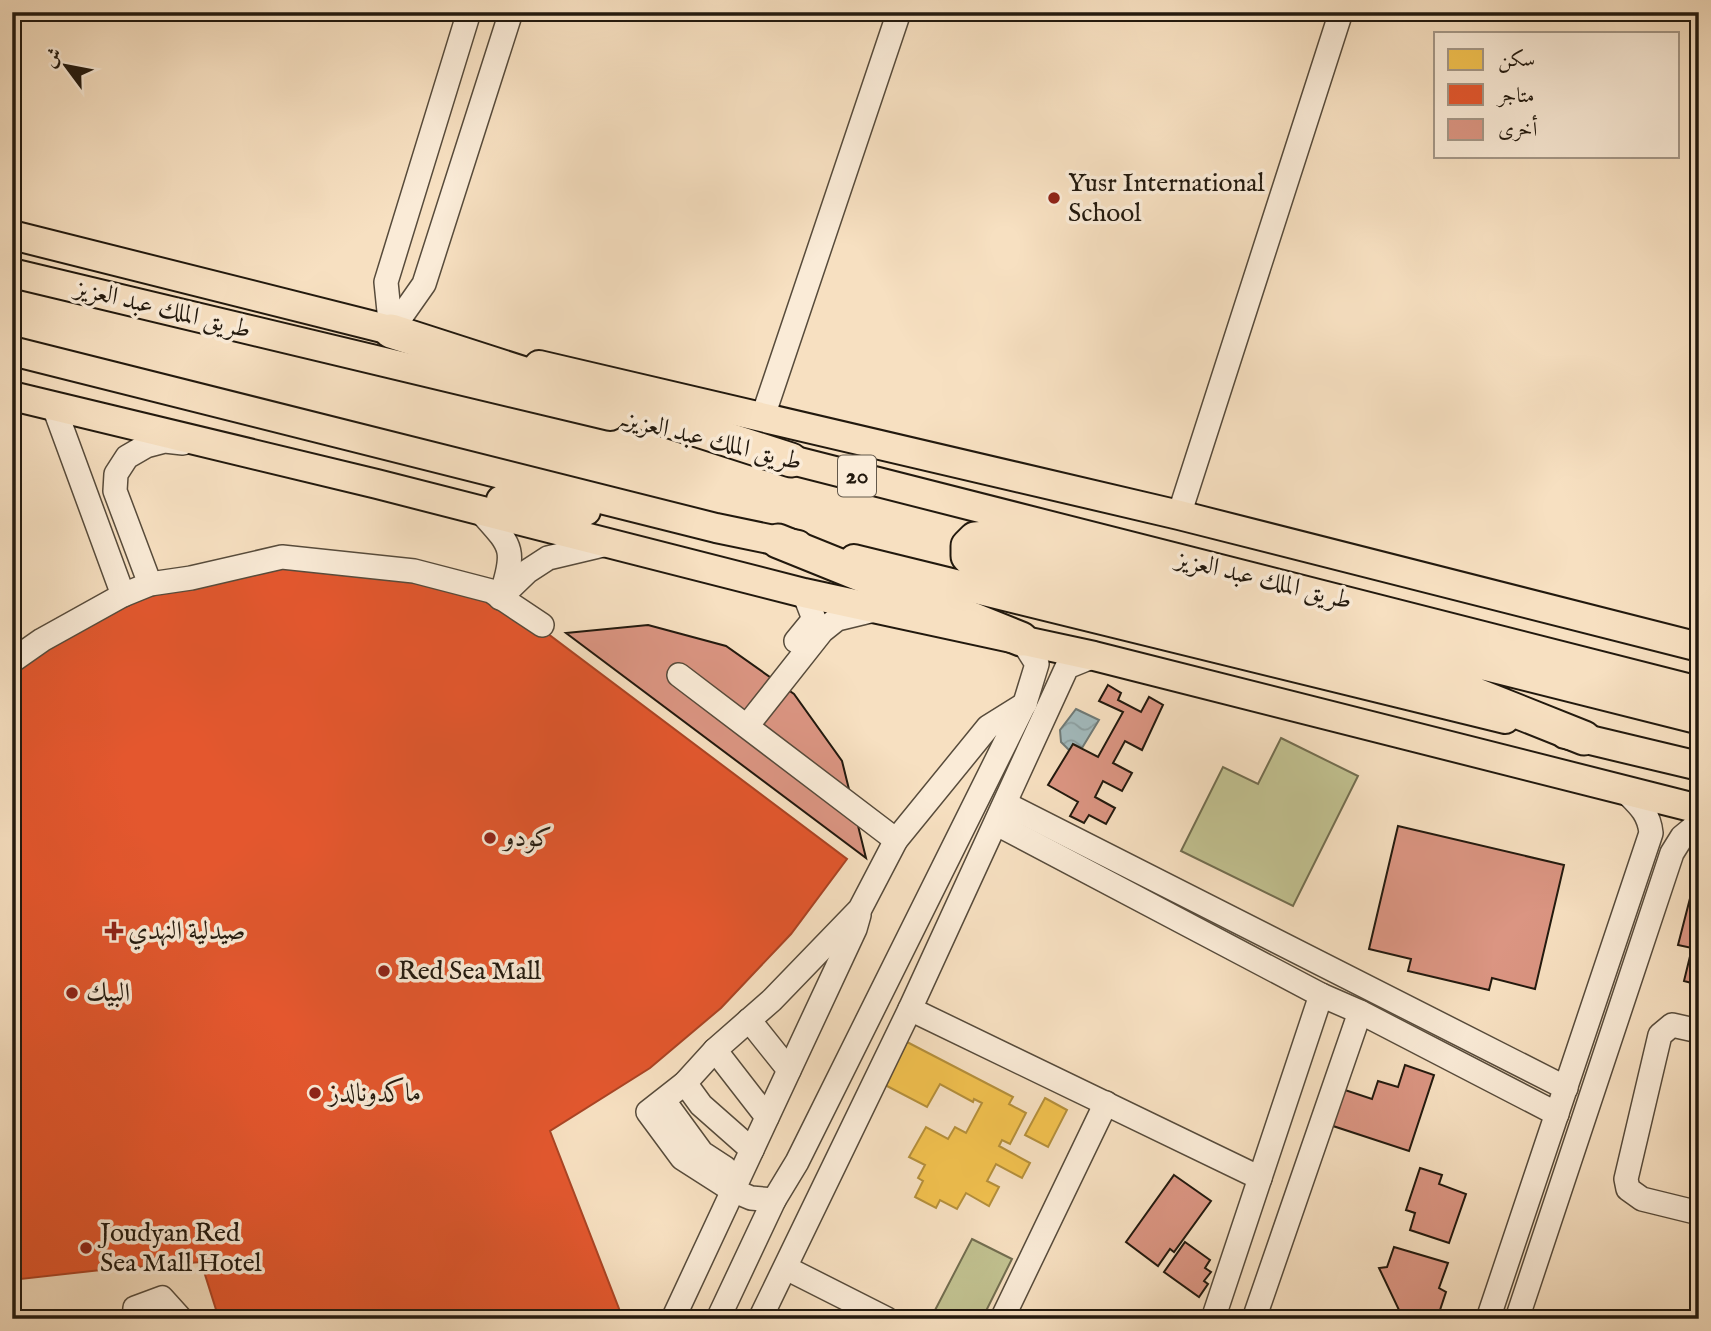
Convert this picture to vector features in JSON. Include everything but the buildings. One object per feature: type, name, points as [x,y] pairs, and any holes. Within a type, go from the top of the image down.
[{"type":"highway","points":[[391,331],[791,460]]},
{"type":"highway","points":[[1584,738],[1421,673],[976,564],[968,556],[968,546],[975,539],[987,538],[1699,716]]},
{"type":"highway","points":[[778,541],[1021,639]]},
{"type":"main road","points":[[12,234],[391,331],[1180,515],[1699,647]]},
{"type":"main road","name":"طريق الملك عبد العزيز","points":[[12,273],[791,460],[1699,691]]},
{"type":"main road","points":[[12,351],[716,528],[1699,766]]},
{"type":"main road","points":[[12,396],[377,484],[804,593],[1094,656],[1699,809]]},
{"type":"main road","points":[[377,484],[716,528]]},
{"type":"street","points":[[391,331],[386,282],[468,12]]},
{"type":"street","points":[[391,331],[424,284],[511,12]]},
{"type":"street","points":[[764,416],[899,12]]},
{"type":"street","points":[[1180,515],[1341,12]]},
{"type":"street","points":[[54,407],[124,595]]},
{"type":"street","points":[[150,584],[115,491],[121,465],[127,457],[146,446],[164,441],[229,449]]},
{"type":"street","points":[[479,510],[508,542],[510,568],[500,598]]},
{"type":"street","points":[[500,598],[528,571],[548,558],[610,543]]},
{"type":"street","points":[[12,661],[42,640],[124,595],[150,584],[191,578],[282,557],[414,571],[491,591],[542,625]]},
{"type":"street","points":[[741,722],[814,619],[804,593]]},
{"type":"street","points":[[741,722],[822,631],[837,619],[877,609]]},
{"type":"street","points":[[718,1319],[774,1200],[797,1161],[1025,704],[1037,664],[1021,639]]},
{"type":"street","points":[[760,1319],[830,1179],[1067,667],[1094,656]]},
{"type":"street","points":[[679,675],[896,839]]},
{"type":"street","points":[[673,1319],[855,929],[860,909],[896,839],[988,727],[1025,704]]},
{"type":"street","points":[[1488,1319],[1651,833],[1646,811],[1625,791]]},
{"type":"street","points":[[1001,814],[1321,995],[1557,1114]]},
{"type":"street","points":[[1001,814],[1566,1088]]},
{"type":"street","points":[[1517,1319],[1672,853],[1682,837],[1699,823]]},
{"type":"street","points":[[1646,847],[1653,842],[1663,842],[1670,845],[1672,853]]},
{"type":"street","points":[[774,1200],[760,1186],[735,1184],[702,1153],[664,1101],[860,909]]},
{"type":"street","points":[[1213,1319],[1321,995]]},
{"type":"street","points":[[910,1009],[1260,1178]]},
{"type":"street","points":[[1254,1319],[1360,1013]]},
{"type":"street","points":[[749,1020],[789,1070]]},
{"type":"street","points":[[1699,1031],[1672,1025],[1660,1034],[1626,1179],[1628,1189],[1642,1199],[1699,1213]]},
{"type":"street","points":[[715,1050],[767,1117]]},
{"type":"street","points":[[685,1083],[701,1105],[752,1150]]},
{"type":"street","points":[[1002,1319],[1106,1103]]},
{"type":"street","points":[[797,1161],[830,1179]]},
{"type":"street","points":[[786,1268],[887,1319]]},
{"type":"street","points":[[134,1319],[135,1308],[162,1298],[181,1319]]},
{"type":"green space","points":[[1281,738],[1358,776],[1293,906],[1181,851],[1223,767],[1258,784]]},
{"type":"green space","points":[[972,1239],[1012,1259],[982,1319],[937,1319],[932,1316]]},
{"type":"water","points":[[1076,709],[1099,720],[1082,748],[1073,744],[1070,751],[1061,742],[1060,730]]},
{"type":"place","name":"Yusr International School","points":[[1054,198]]},
{"type":"place","name":"كودو","points":[[490,838]]},
{"type":"place","name":"صيدلية النهدي","points":[[114,931]]},
{"type":"place","name":"Red Sea Mall","points":[[384,971]]},
{"type":"place","name":"البيك","points":[[72,993]]},
{"type":"place","name":"ماكدونالدز","points":[[315,1093]]},
{"type":"place","name":"Joudyan Red Sea Mall Hotel","points":[[86,1248]]}]
